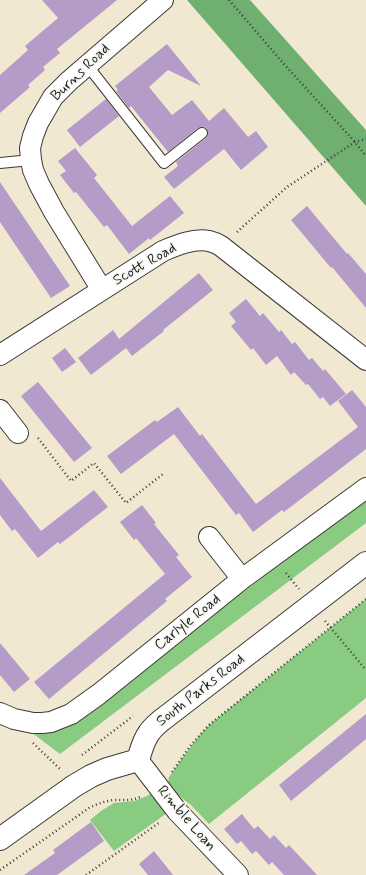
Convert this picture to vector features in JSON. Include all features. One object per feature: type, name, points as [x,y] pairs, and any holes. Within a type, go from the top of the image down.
[{"type":"street","name":"Burns Road","points":[[102,290],[46,198],[33,170],[30,148],[38,123],[54,97],[69,81],[163,0]]},
{"type":"street","name":"Scott Road","points":[[0,355],[163,251],[193,241],[209,241],[221,246],[366,360]]},
{"type":"street","points":[[0,410],[18,432]]},
{"type":"street","name":"Carlyle Road","points":[[0,713],[14,719],[33,723],[51,722],[71,714],[99,694],[242,579],[366,488]]},
{"type":"street","points":[[209,536],[242,579]]},
{"type":"street","name":"South Parks Road","points":[[138,760],[143,743],[148,733],[171,713],[366,563]]},
{"type":"street","points":[[0,839],[74,786],[91,776],[107,769],[138,760]]},
{"type":"street","name":"Rimble Loan","points":[[138,760],[177,811],[238,875]]},
{"type":"lane","points":[[87,65],[164,163],[202,133]]},
{"type":"lane","points":[[0,163],[31,160]]},
{"type":"path","points":[[228,0],[366,156]]},
{"type":"path","points":[[221,246],[287,187],[355,142],[366,139]]},
{"type":"path","points":[[18,432],[35,435],[71,481],[94,463],[126,502],[163,474]]},
{"type":"path","points":[[0,870],[96,804],[113,800],[132,800],[145,795],[158,787],[169,777],[191,745],[209,725],[366,599]]},
{"type":"path","points":[[29,740],[62,770],[74,786]]},
{"type":"path","points":[[86,875],[177,811]]},
{"type":"green space","points":[[187,0],[250,0],[366,130],[366,206]]},
{"type":"green space","points":[[366,499],[366,523],[60,754],[31,732],[70,723]]},
{"type":"green space","points":[[366,599],[366,698],[209,824],[191,805],[170,789],[168,783],[169,777],[198,737],[209,725]]},
{"type":"green space","points":[[152,793],[167,813],[114,851],[90,820],[114,803],[134,801]]},
{"type":"building","points":[[42,0],[117,0],[57,49],[60,53],[43,67],[45,70],[28,85],[30,87],[0,113],[0,75],[28,50],[25,46],[58,18]]},
{"type":"building","points":[[167,44],[201,86],[168,70],[149,87],[172,115],[192,100],[209,121],[224,108],[248,137],[256,131],[268,147],[241,170],[224,149],[174,189],[164,177],[178,166],[176,162],[206,138],[208,135],[207,129],[204,127],[198,128],[168,152],[131,106],[129,108],[116,91],[118,90],[115,86]]},
{"type":"building","points":[[106,99],[119,116],[80,147],[67,130]]},
{"type":"building","points":[[75,148],[97,175],[94,178],[132,226],[170,196],[184,213],[150,240],[149,238],[129,254],[107,225],[104,227],[76,192],[74,193],[60,175],[66,171],[58,161]]},
{"type":"building","points":[[0,182],[70,286],[51,298],[0,222]]},
{"type":"building","points":[[307,206],[347,254],[348,253],[366,274],[366,308],[291,220]]},
{"type":"building","points":[[199,273],[213,290],[132,356],[126,348],[91,375],[78,358],[113,330],[119,339]]},
{"type":"building","points":[[246,299],[260,316],[263,313],[279,332],[281,330],[292,344],[295,342],[309,360],[312,358],[323,371],[325,369],[346,394],[330,406],[323,397],[320,399],[308,384],[306,385],[294,372],[291,375],[277,356],[266,365],[253,348],[251,350],[231,326],[236,322],[229,313]]},
{"type":"building","points":[[65,348],[76,362],[62,372],[52,358]]},
{"type":"building","points":[[38,382],[92,448],[74,462],[21,396]]},
{"type":"building","points":[[352,390],[366,407],[366,449],[284,512],[282,510],[253,532],[239,513],[236,515],[174,434],[121,474],[107,456],[155,420],[157,422],[178,407],[200,436],[202,434],[256,504],[358,427],[338,401]]},
{"type":"building","points":[[0,478],[41,531],[94,490],[108,507],[60,544],[58,542],[38,558],[15,529],[12,531],[0,515]]},
{"type":"building","points":[[142,505],[156,523],[154,524],[179,555],[176,557],[192,577],[165,599],[167,601],[49,699],[34,682],[165,574],[136,538],[134,540],[120,522]]},
{"type":"building","points":[[0,643],[30,679],[14,692],[0,675]]},
{"type":"building","points":[[366,714],[366,739],[291,801],[279,785]]},
{"type":"building","points":[[242,814],[254,829],[258,826],[270,839],[274,835],[286,848],[289,845],[317,875],[284,875],[272,862],[269,865],[256,851],[252,854],[241,841],[237,844],[224,829]]},
{"type":"building","points":[[91,822],[104,841],[57,875],[24,875],[55,853],[53,850]]},
{"type":"building","points":[[154,851],[173,875],[148,875],[139,864]]}]
